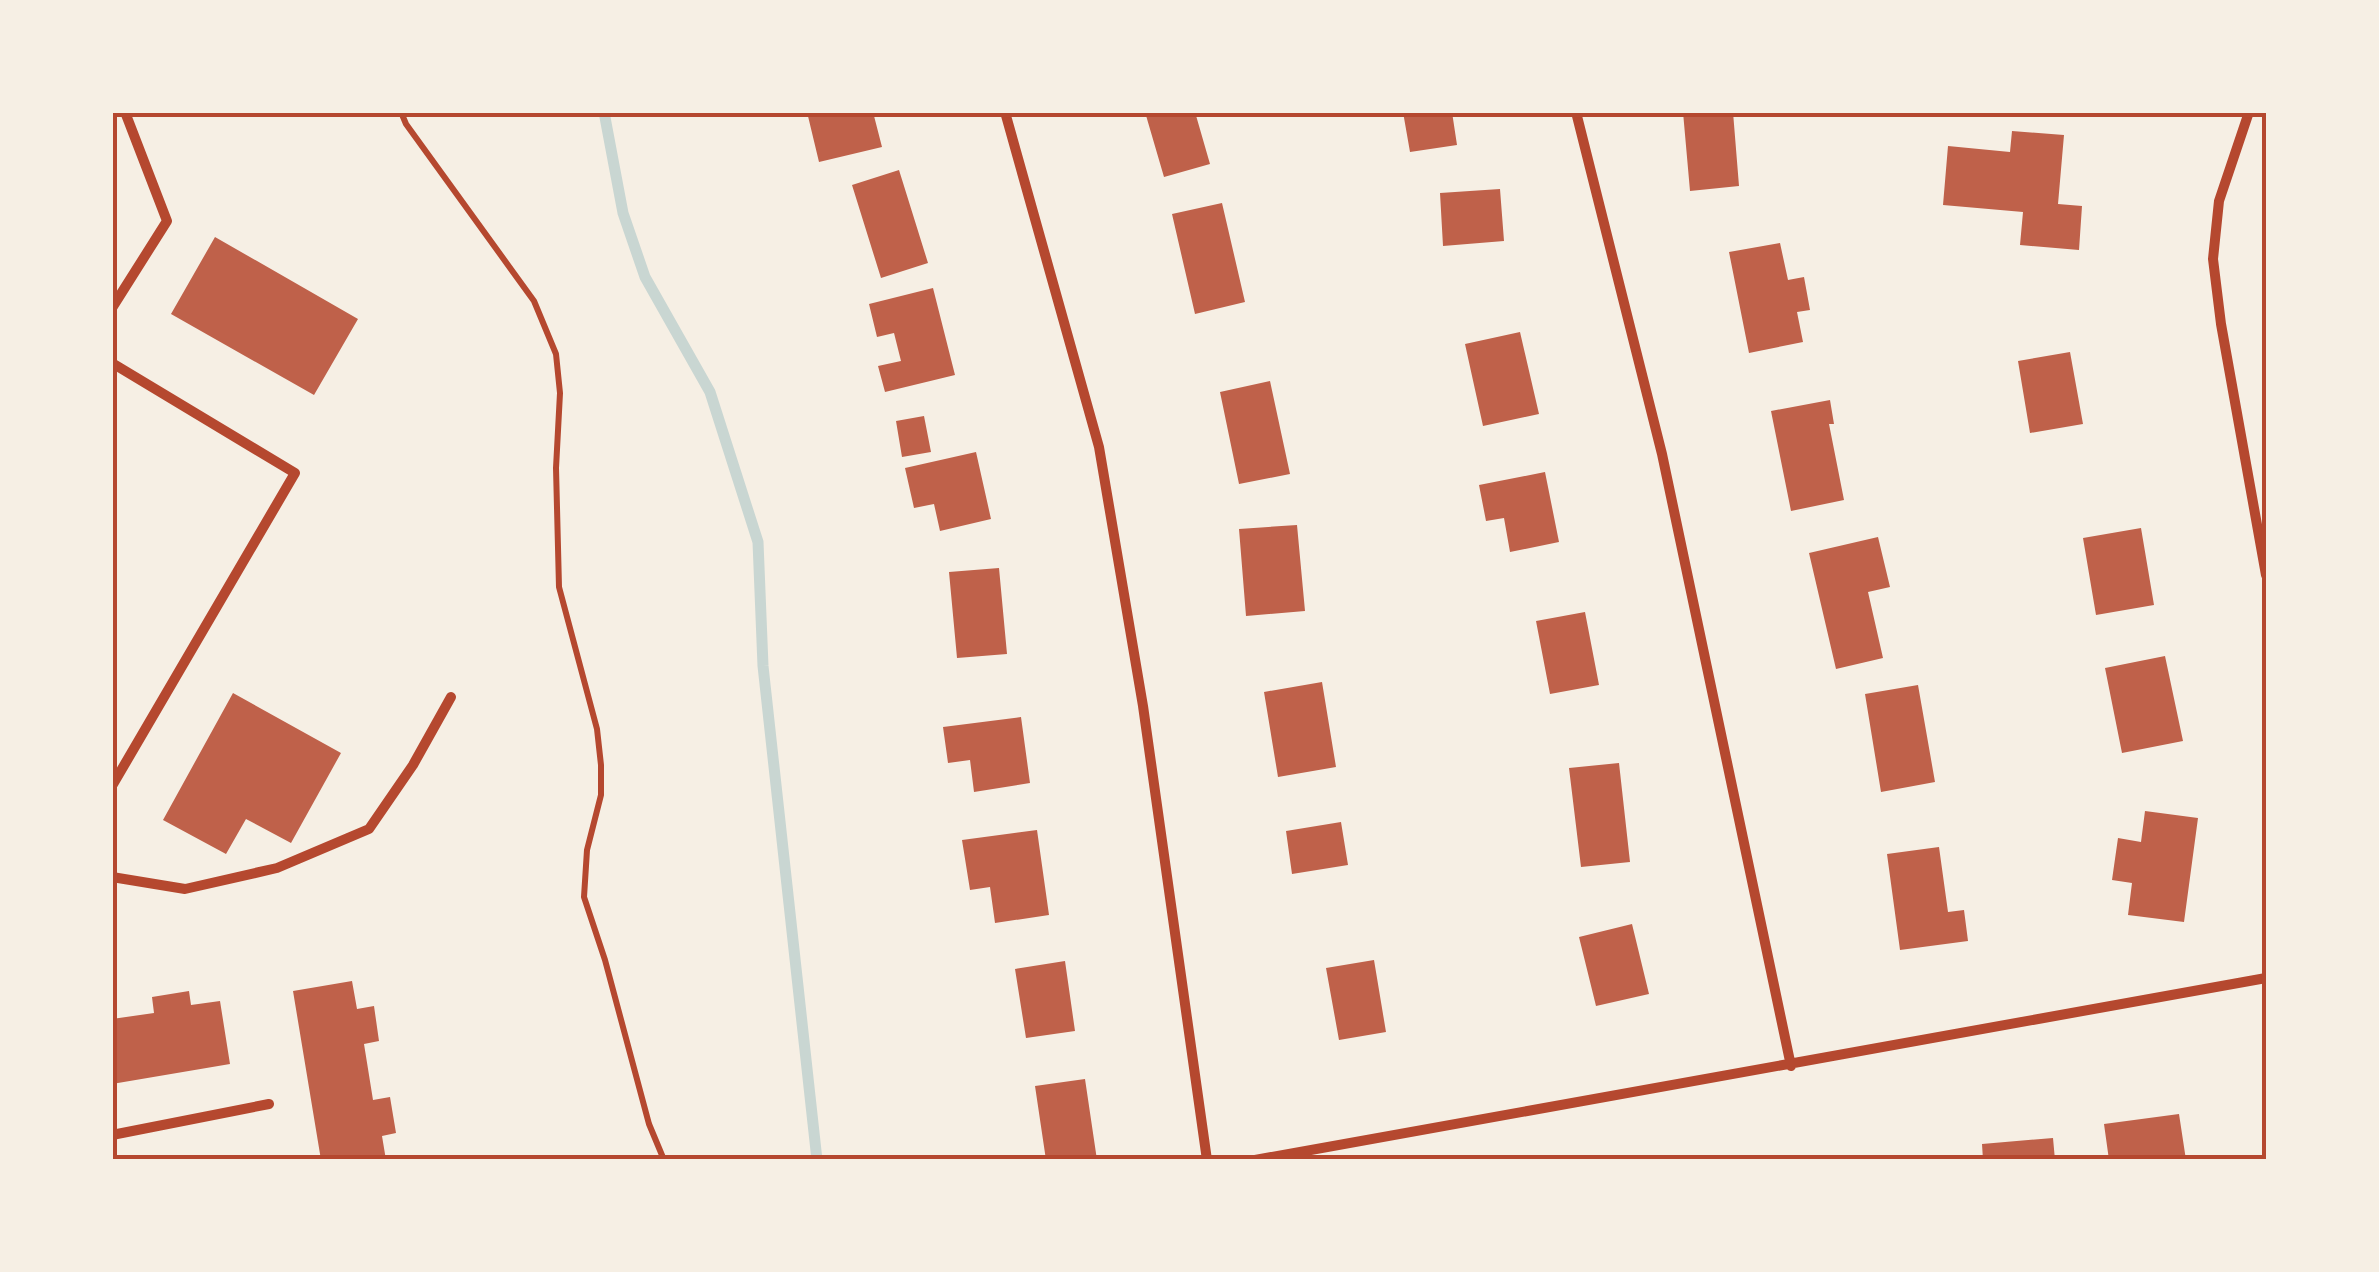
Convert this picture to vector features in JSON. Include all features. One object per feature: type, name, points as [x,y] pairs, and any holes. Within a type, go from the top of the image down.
[{"type":"street","points":[[112,308],[167,221],[125,112]]},
{"type":"street","points":[[1005,112],[1098,447],[1143,706],[1207,1160]]},
{"type":"street","points":[[1576,112],[1662,454],[1791,1066]]},
{"type":"street","points":[[2249,112],[2219,201],[2213,259],[2266,576]]},
{"type":"street","points":[[112,363],[295,473],[112,786]]},
{"type":"street","points":[[112,877],[185,889],[278,868],[369,829],[413,765],[450,697]]},
{"type":"street","points":[[1255,1160],[2266,978]]},
{"type":"street","points":[[112,1135],[269,1104]]},
{"type":"path","points":[[401,112],[534,301],[556,354],[560,394],[556,468],[559,587],[597,729],[601,765],[601,796],[587,850],[584,898],[664,1160]]},
{"type":"building","points":[[807,112],[873,112],[882,147],[819,162]]},
{"type":"building","points":[[1145,112],[1195,112],[1210,164],[1164,177]]},
{"type":"building","points":[[1403,112],[1452,112],[1457,145],[1410,152]]},
{"type":"building","points":[[1683,112],[1733,112],[1739,186],[1690,191]]},
{"type":"building","points":[[2012,131],[2064,135],[2058,204],[2082,206],[2079,250],[2020,245],[2023,212],[1943,205],[1948,146],[2010,152]]},
{"type":"building","points":[[899,170],[928,263],[881,278],[852,185]]},
{"type":"building","points":[[1500,189],[1504,241],[1443,246],[1440,193]]},
{"type":"building","points":[[1222,203],[1245,302],[1195,314],[1172,214]]},
{"type":"building","points":[[215,237],[358,319],[314,395],[171,314]]},
{"type":"building","points":[[1780,243],[1788,280],[1804,277],[1810,310],[1797,312],[1803,342],[1749,353],[1729,252]]},
{"type":"building","points":[[933,288],[955,375],[885,392],[878,366],[901,361],[894,333],[877,337],[869,304]]},
{"type":"building","points":[[1520,332],[1539,414],[1483,426],[1465,344]]},
{"type":"building","points":[[2070,352],[2083,424],[2030,433],[2018,361]]},
{"type":"building","points":[[1270,381],[1290,474],[1239,484],[1220,392]]},
{"type":"building","points":[[1830,400],[1834,424],[1829,424],[1844,500],[1791,511],[1771,411]]},
{"type":"building","points":[[924,416],[931,452],[902,457],[896,421]]},
{"type":"building","points":[[976,452],[991,519],[940,531],[934,504],[914,508],[905,468]]},
{"type":"building","points":[[1545,472],[1559,542],[1510,552],[1504,518],[1486,521],[1479,485]]},
{"type":"building","points":[[1297,525],[1305,611],[1246,616],[1239,529]]},
{"type":"building","points":[[2141,528],[2154,605],[2096,615],[2083,538]]},
{"type":"building","points":[[1878,537],[1890,587],[1868,592],[1883,658],[1836,669],[1809,553]]},
{"type":"building","points":[[999,568],[1007,654],[957,658],[949,572]]},
{"type":"building","points":[[1585,612],[1599,685],[1550,694],[1536,621]]},
{"type":"building","points":[[2165,656],[2183,741],[2122,753],[2105,668]]},
{"type":"building","points":[[1322,682],[1336,767],[1278,777],[1264,692]]},
{"type":"building","points":[[1918,685],[1935,782],[1881,792],[1865,694]]},
{"type":"building","points":[[233,693],[341,753],[291,843],[246,819],[226,854],[163,820]]},
{"type":"building","points":[[1021,717],[1030,783],[974,792],[970,760],[948,763],[943,727]]},
{"type":"building","points":[[1619,763],[1630,862],[1581,867],[1569,768]]},
{"type":"building","points":[[2145,811],[2198,818],[2184,922],[2128,915],[2132,883],[2112,880],[2118,838],[2141,842]]},
{"type":"building","points":[[1341,822],[1348,865],[1292,874],[1286,831]]},
{"type":"building","points":[[1037,830],[1049,915],[995,923],[990,887],[970,890],[962,840]]},
{"type":"building","points":[[1939,847],[1948,912],[1964,910],[1968,941],[1900,950],[1887,854]]},
{"type":"building","points":[[1632,924],[1649,994],[1596,1006],[1579,937]]},
{"type":"building","points":[[1374,960],[1386,1032],[1339,1040],[1326,968]]},
{"type":"building","points":[[1065,961],[1075,1031],[1026,1038],[1015,969]]},
{"type":"building","points":[[352,981],[357,1009],[374,1006],[379,1041],[364,1044],[373,1100],[390,1097],[396,1133],[382,1136],[386,1160],[321,1160],[293,991]]},
{"type":"building","points":[[189,991],[191,1005],[220,1001],[230,1064],[112,1084],[112,1019],[154,1013],[152,997]]},
{"type":"building","points":[[1085,1079],[1097,1160],[1046,1160],[1035,1086]]},
{"type":"building","points":[[2179,1114],[2186,1160],[2109,1160],[2104,1124]]},
{"type":"building","points":[[2053,1138],[2055,1160],[1983,1160],[1982,1144]]},
{"type":"waterway","points":[[604,112],[623,213],[645,277],[710,392],[758,542],[763,666],[817,1160]]}]
